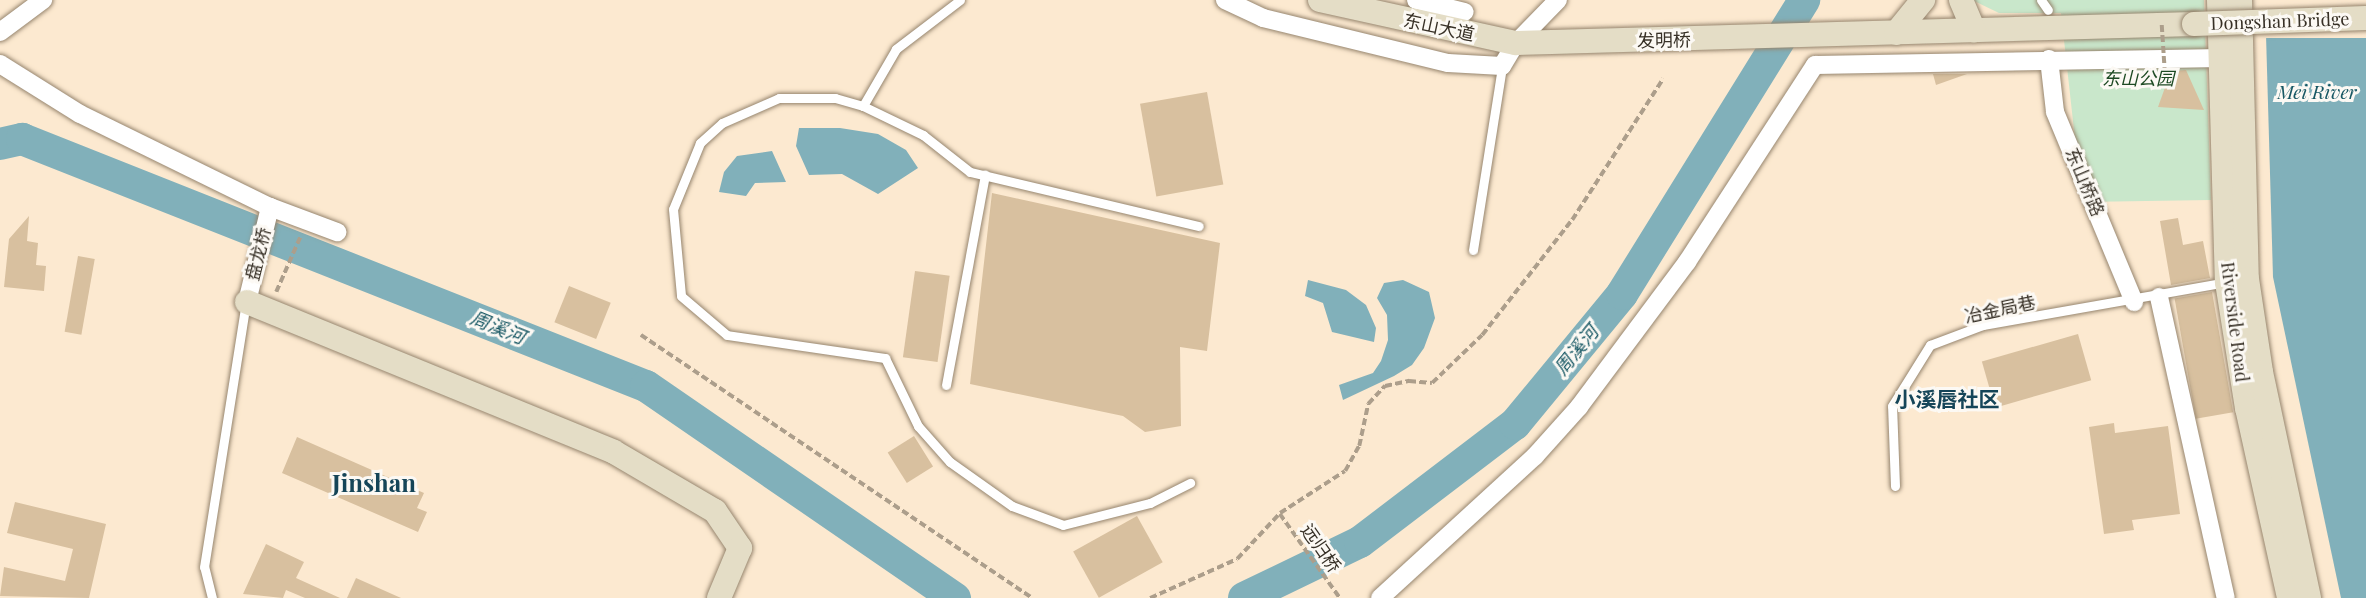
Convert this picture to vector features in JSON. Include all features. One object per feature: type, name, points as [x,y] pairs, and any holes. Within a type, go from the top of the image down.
[{"type":"main road","name":"东山大道","points":[[1321,0],[1516,44]]},
{"type":"main road","points":[[1896,33],[1923,0]]},
{"type":"main road","points":[[1961,0],[1974,30]]},
{"type":"main road","name":"Riverside Road","points":[[2220,0],[2227,282],[2247,408],[2289,598]]},
{"type":"main road","name":"Riverside Road","points":[[2240,0],[2247,279],[2261,372],[2309,598]]},
{"type":"main road","name":"Dongshan Bridge","points":[[1974,30],[2366,18]]},
{"type":"main road","name":"发明桥","points":[[1516,44],[1974,30]]},
{"type":"main road","points":[[247,302],[614,452],[715,511],[740,548],[719,598]]},
{"type":"street","points":[[0,32],[43,0]]},
{"type":"street","points":[[1225,0],[1263,18],[1448,63],[1502,66],[1516,44],[1558,0]]},
{"type":"street","points":[[1416,0],[1465,12]]},
{"type":"street","points":[[1380,598],[1535,456],[1579,407],[1687,262],[1815,65],[2050,57],[2222,58]]},
{"type":"street","name":"东山桥路","points":[[2050,57],[2055,112],[2134,302]]},
{"type":"street","points":[[0,64],[80,114],[270,207],[337,232]]},
{"type":"street","name":"盘龙桥","points":[[247,302],[270,207]]},
{"type":"street","points":[[2159,297],[2226,598]]},
{"type":"lane","points":[[863,106],[896,49],[960,0]]},
{"type":"lane","points":[[2041,0],[2048,10]]},
{"type":"lane","points":[[1473,250],[1502,66]]},
{"type":"lane","points":[[1190,483],[1150,503],[1063,525],[1012,506],[950,462],[918,426],[886,358],[727,335],[681,296],[674,209],[700,143],[722,123],[779,98],[835,98],[863,106],[923,135],[970,172],[1199,226]]},
{"type":"lane","points":[[946,385],[985,175]]},
{"type":"lane","name":"冶金局巷","points":[[1895,486],[1892,406],[1930,345],[1983,325],[2134,302],[2227,282]]},
{"type":"lane","points":[[212,598],[204,567],[247,302]]},
{"type":"path","points":[[2162,25],[2166,87]]},
{"type":"path","points":[[1150,598],[1237,559],[1280,513],[1345,471],[1359,446],[1368,404],[1385,386],[1409,381],[1432,383],[1482,335],[1572,220],[1663,79]]},
{"type":"path","points":[[275,293],[306,224]]},
{"type":"path","points":[[641,335],[1033,598]]},
{"type":"path","name":"远归桥","points":[[1280,513],[1340,598]]},
{"type":"green space","name":"东山公园","points":[[1972,0],[2204,0],[2211,200],[2082,202],[2061,13],[1999,13]]},
{"type":"water","name":"Mei River","points":[[2265,0],[2366,0],[2366,598],[2341,598],[2273,277]]},
{"type":"water","points":[[799,128],[840,128],[878,134],[906,150],[918,168],[878,194],[842,174],[809,175],[796,146]]},
{"type":"water","points":[[772,151],[786,182],[755,183],[746,196],[719,192],[724,172],[737,156]]},
{"type":"water","points":[[1308,280],[1346,290],[1366,305],[1376,328],[1374,342],[1332,332],[1323,303],[1305,296]]},
{"type":"water","points":[[1403,280],[1429,292],[1435,318],[1424,348],[1412,365],[1343,400],[1339,385],[1373,373],[1381,361],[1388,340],[1387,315],[1377,298],[1384,283]]},
{"type":"pier","points":[[2262,0],[2366,0],[2366,38],[2262,38]]},
{"type":"building","points":[[2186,70],[2204,110],[2158,107],[2171,71]]},
{"type":"building","points":[[1933,74],[1967,74],[1936,85]]},
{"type":"building","points":[[1207,92],[1223,185],[1156,196],[1140,104]]},
{"type":"building","points":[[992,193],[1220,243],[1207,351],[1180,347],[1181,426],[1145,432],[1123,416],[970,384]]},
{"type":"building","points":[[29,216],[27,241],[38,243],[36,265],[46,266],[44,291],[4,287],[9,239]]},
{"type":"building","points":[[2178,218],[2183,245],[2203,241],[2210,278],[2171,285],[2160,221]]},
{"type":"building","points":[[78,256],[95,259],[81,335],[65,332]]},
{"type":"building","points":[[915,271],[950,276],[938,362],[903,357]]},
{"type":"building","points":[[569,286],[611,303],[596,339],[554,322]]},
{"type":"building","points":[[2212,292],[2233,412],[2196,419],[2175,299]]},
{"type":"building","points":[[2078,334],[2091,380],[1995,408],[1982,362]]},
{"type":"building","points":[[2114,423],[2115,433],[2168,426],[2180,514],[2132,520],[2134,530],[2104,534],[2089,427]]},
{"type":"building","points":[[914,436],[933,467],[907,483],[888,452]]},
{"type":"building","points":[[297,437],[424,493],[417,508],[427,512],[418,532],[282,473]]},
{"type":"building","points":[[15,502],[106,524],[89,598],[0,596],[4,567],[65,581],[73,549],[7,533]]},
{"type":"building","points":[[1137,516],[1163,562],[1099,598],[1073,551]]},
{"type":"building","points":[[266,544],[304,562],[296,578],[340,598],[305,598],[286,590],[283,598],[243,594]]},
{"type":"building","points":[[356,578],[401,598],[347,598]]},
{"type":"waterway","name":"周溪河","points":[[1244,598],[1360,542],[1515,424],[1622,294],[1804,0]]},
{"type":"waterway","name":"周溪河","points":[[0,144],[22,139],[646,386],[955,598]]},
{"type":"district","name":"小溪唇社区","points":[[1947,398]]},
{"type":"district","name":"Jinshan","points":[[374,483]]}]
